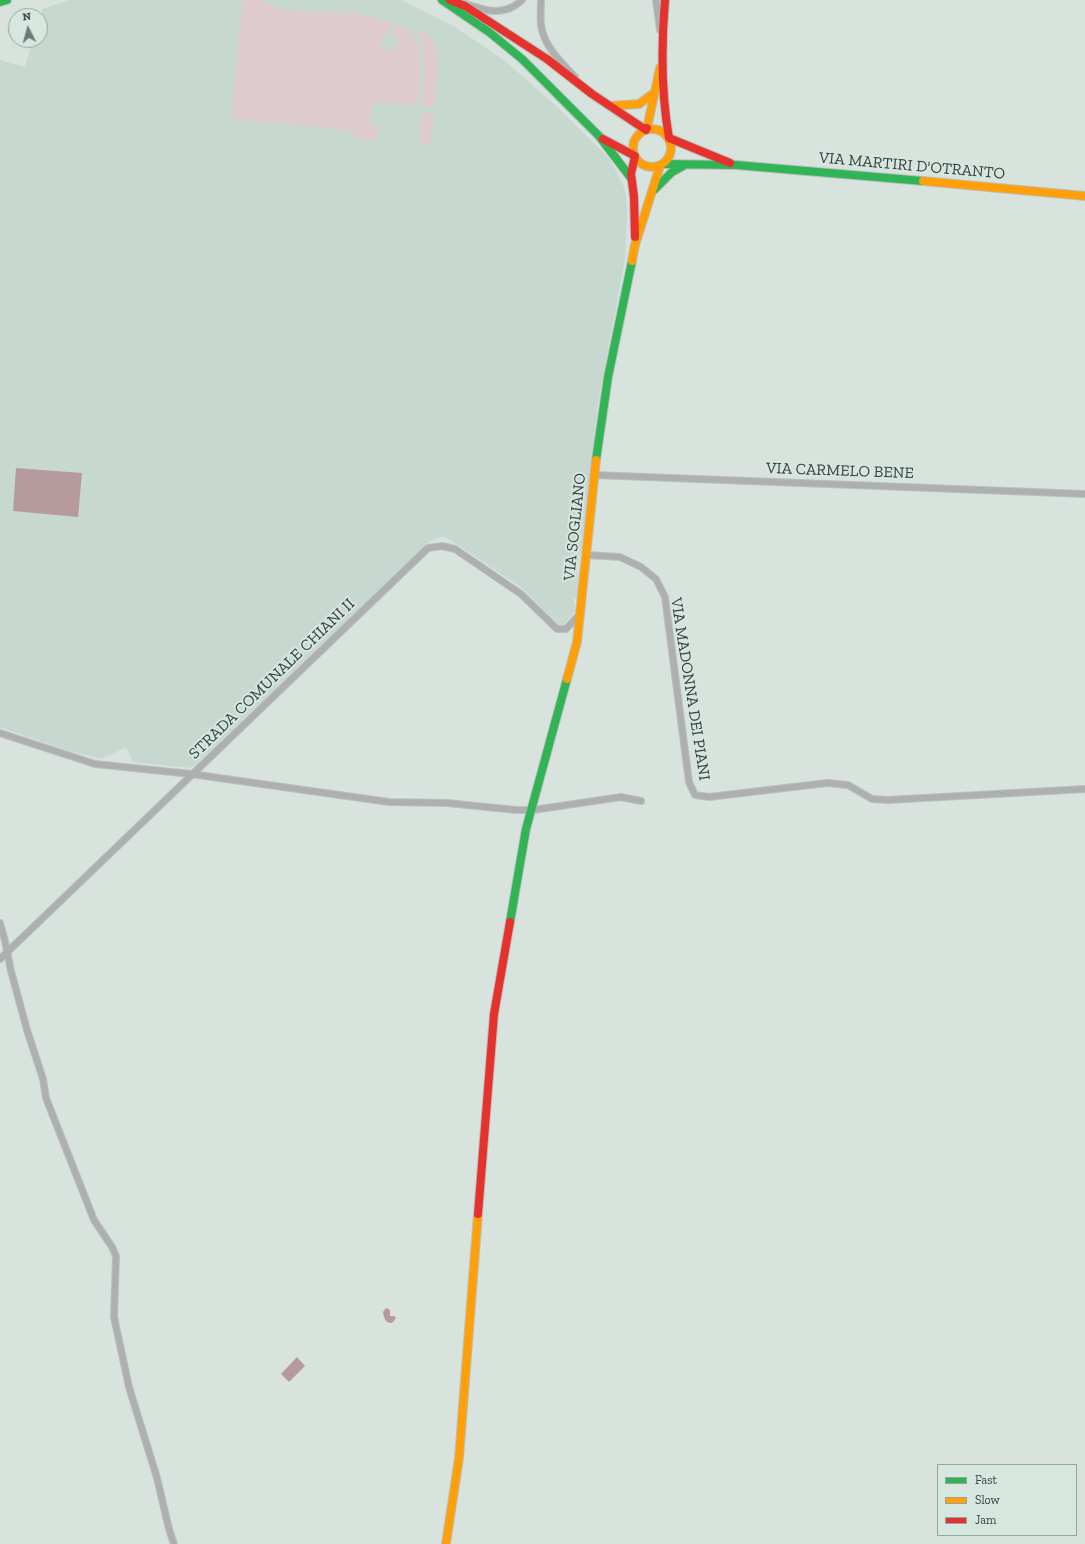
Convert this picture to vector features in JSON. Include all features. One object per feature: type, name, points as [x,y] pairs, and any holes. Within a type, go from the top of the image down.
[{"type":"street","points":[[0,2],[7,0]]},
{"type":"street","points":[[442,0],[489,32],[522,59],[599,136],[616,157],[630,178]]},
{"type":"street","points":[[451,0],[493,12],[508,9],[522,0]]},
{"type":"street","points":[[451,0],[465,6],[547,59],[592,94],[646,130],[658,130],[664,133],[668,138]]},
{"type":"street","points":[[541,0],[541,26],[547,43],[556,57],[592,94]]},
{"type":"street","points":[[656,0],[661,35]]},
{"type":"street","name":"VIA SOGLIANO","points":[[446,1544],[459,1458],[494,1014],[526,829],[577,642],[594,475],[608,377],[635,245],[651,193],[662,165],[670,155],[672,149],[668,138],[664,112],[660,68],[661,35],[665,0]]},
{"type":"street","name":"VIA SOGLIANO","points":[[635,245],[634,201],[630,178],[631,165],[635,156],[633,150],[636,138],[640,133],[646,130],[660,68]]},
{"type":"street","points":[[610,106],[639,104],[654,93]]},
{"type":"street","points":[[599,136],[635,156],[638,162],[644,165],[650,167],[662,165]]},
{"type":"street","name":"VIA MARTIRI D'OTRANTO","points":[[668,138],[736,166]]},
{"type":"street","name":"VIA MARTIRI D'OTRANTO","points":[[662,165],[736,166],[854,174],[1085,196]]},
{"type":"street","name":"VIA SOGLIANO","points":[[651,193],[672,172],[685,165]]},
{"type":"street","name":"VIA CARMELO BENE","points":[[594,475],[1085,494]]},
{"type":"street","name":"STRADA COMUNALE CHIANI II","points":[[0,959],[428,548],[442,546],[455,549],[520,594],[557,629],[566,629],[581,614]]},
{"type":"street","name":"VIA MADONNA DEI PIANI","points":[[587,555],[620,557],[641,567],[656,579],[665,597],[689,782],[695,795],[709,797],[827,783],[848,786],[872,799],[888,800],[1085,790]]},
{"type":"street","points":[[0,733],[95,764],[191,774],[389,802],[447,803],[516,810],[532,810],[620,796],[641,801]]},
{"type":"street","points":[[0,923],[27,1030],[43,1079],[46,1098],[94,1220],[112,1247],[116,1256],[114,1317],[117,1332],[129,1387],[157,1478],[174,1544]]},
{"type":"shaded area","points":[[69,0],[401,0],[454,26],[505,61],[553,103],[606,155],[624,187],[626,196],[627,216],[625,260],[598,403],[582,548],[577,570],[579,576],[577,598],[574,599],[575,612],[563,625],[559,625],[521,587],[450,540],[445,537],[440,537],[429,542],[194,766],[189,768],[133,762],[126,747],[102,759],[66,750],[0,727],[0,60],[25,67],[31,48],[48,48],[48,8],[45,8]]},
{"type":"shaded area","points":[[243,0],[261,0],[272,6],[295,11],[353,13],[393,22],[390,34],[384,36],[380,42],[387,51],[394,49],[397,44],[397,39],[393,34],[396,23],[405,28],[416,39],[419,46],[421,71],[419,99],[417,105],[377,103],[376,106],[372,105],[370,125],[379,126],[378,141],[353,139],[353,131],[230,119]]},
{"type":"shaded area","points":[[420,30],[428,34],[434,42],[437,51],[437,85],[435,103],[431,107],[423,106],[422,103],[424,59],[418,34]]},
{"type":"shaded area","points":[[425,112],[432,113],[434,117],[431,143],[427,145],[421,144],[419,140],[421,116]]},
{"type":"shaded area","points":[[16,468],[82,473],[78,517],[13,511]]},
{"type":"shaded area","points":[[386,1308],[390,1310],[390,1316],[394,1316],[396,1318],[392,1323],[386,1321],[384,1318],[383,1312]]},
{"type":"shaded area","points":[[297,1357],[305,1366],[289,1382],[281,1374]]},
{"type":"traffic: fast","points":[[0,2],[7,0]]},
{"type":"traffic: fast","points":[[442,0],[489,32],[522,59],[599,136],[631,178]]},
{"type":"traffic: fast","points":[[663,164],[736,165],[923,181]]},
{"type":"traffic: fast","points":[[654,190],[672,172],[683,166]]},
{"type":"traffic: fast","points":[[596,460],[608,377],[632,261]]},
{"type":"traffic: fast","points":[[510,922],[526,829],[567,679]]},
{"type":"traffic: slow","points":[[647,128],[660,68]]},
{"type":"traffic: slow","points":[[610,106],[639,104],[654,93]]},
{"type":"traffic: slow","points":[[648,129],[656,129],[666,134],[670,141],[671,148],[670,155],[666,162],[656,167],[648,167],[638,162],[636,159],[633,152],[633,144],[638,134],[641,132],[648,129]]},
{"type":"traffic: slow","points":[[632,261],[635,245],[660,166]]},
{"type":"traffic: slow","points":[[923,181],[1085,196]]},
{"type":"traffic: slow","points":[[567,679],[577,642],[596,460]]},
{"type":"traffic: slow","points":[[446,1544],[459,1458],[478,1214]]},
{"type":"traffic: jam","points":[[450,0],[465,6],[547,59],[592,94],[646,130],[647,128]]},
{"type":"traffic: jam","points":[[665,0],[662,69],[664,104],[669,138],[730,163]]},
{"type":"traffic: jam","points":[[603,139],[635,156],[631,174],[634,197],[635,237]]},
{"type":"traffic: jam","points":[[478,1214],[494,1014],[510,922]]}]
